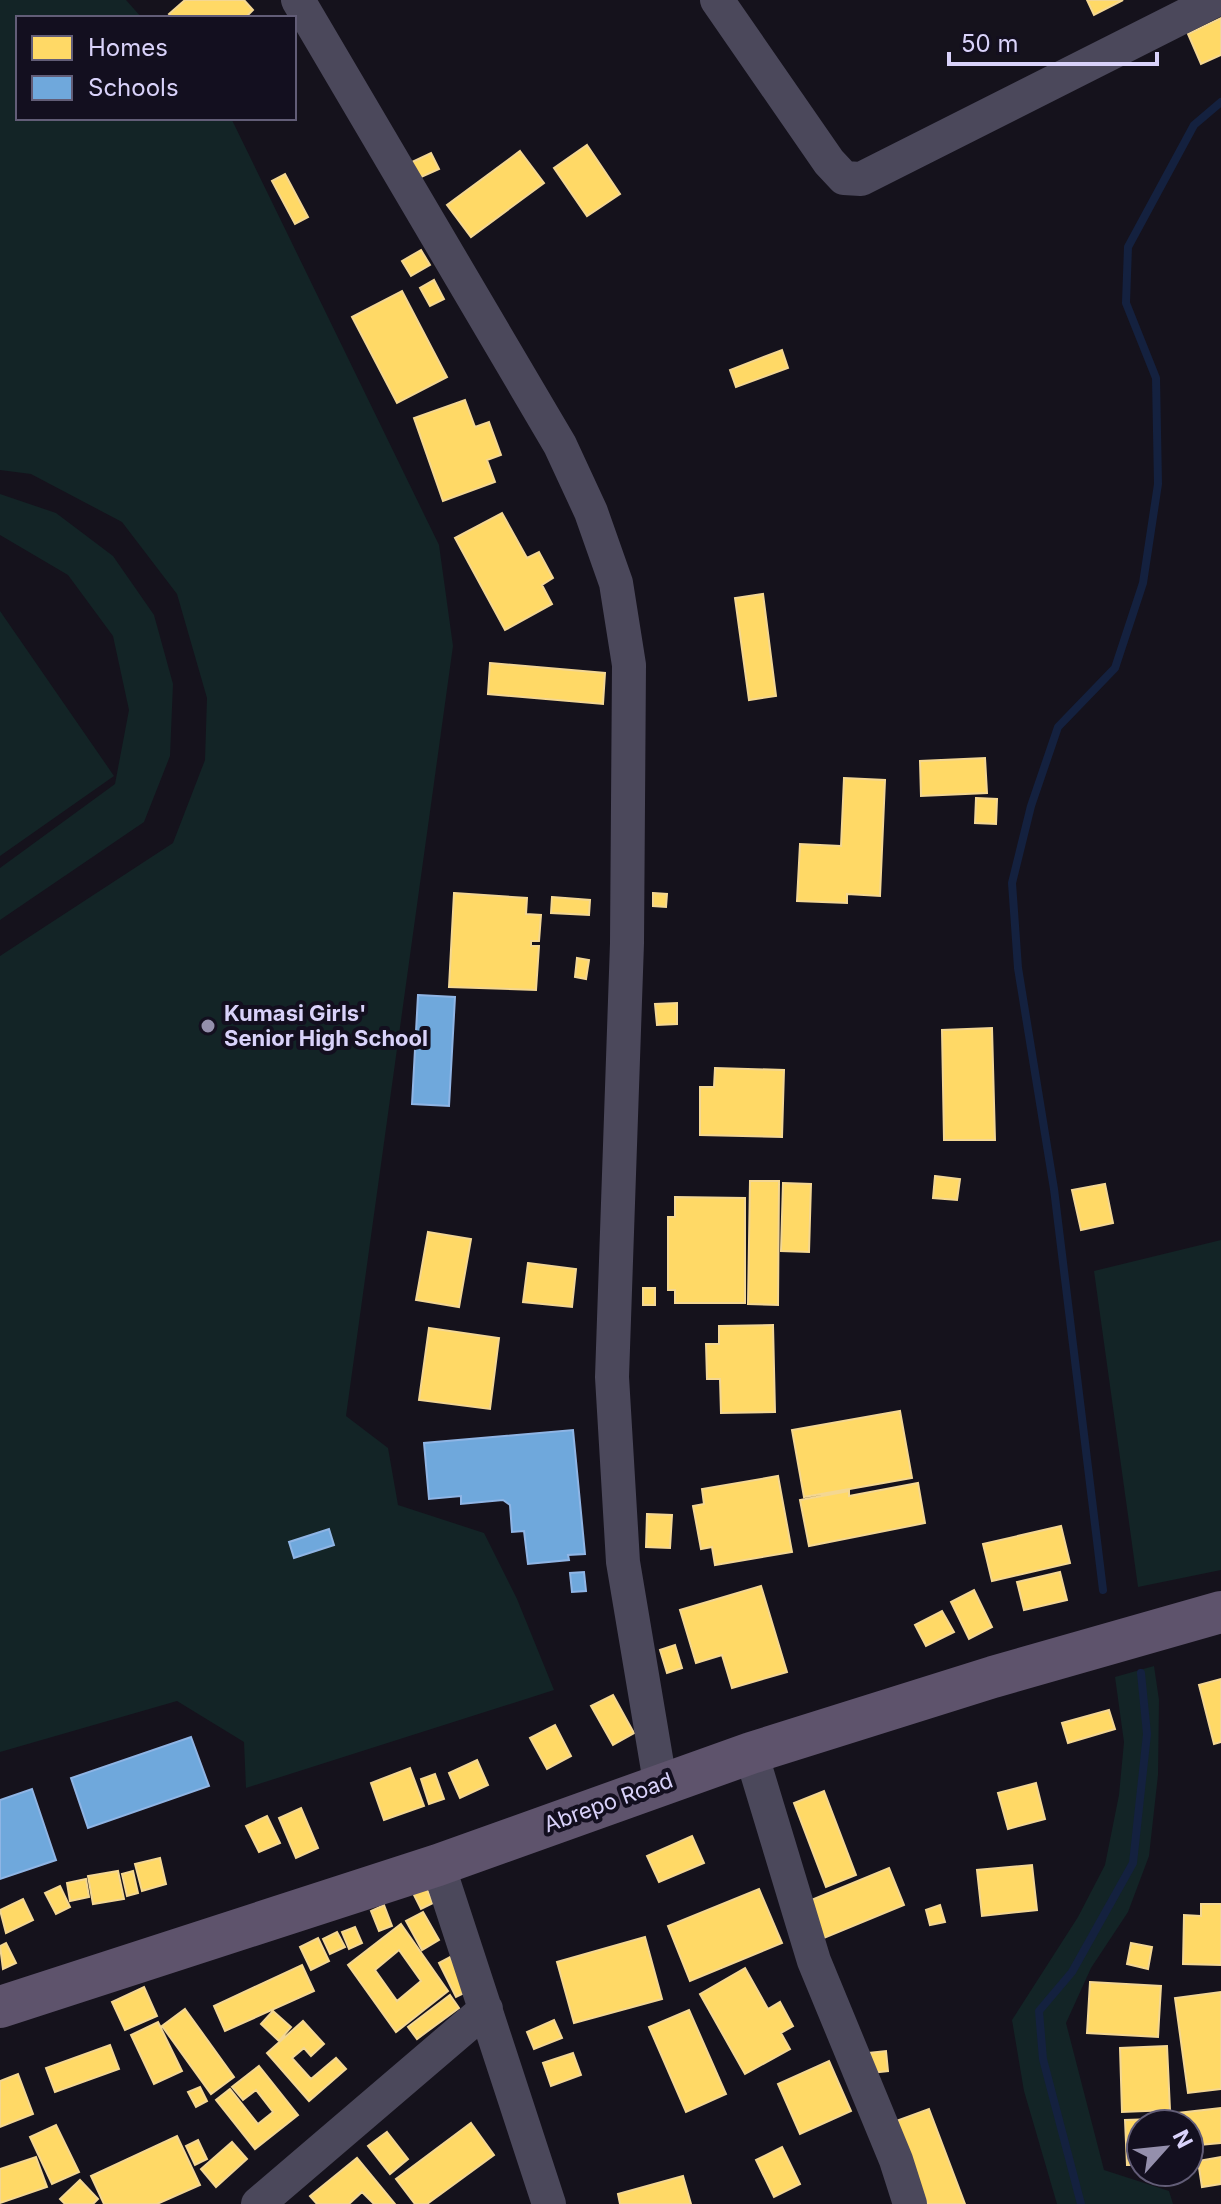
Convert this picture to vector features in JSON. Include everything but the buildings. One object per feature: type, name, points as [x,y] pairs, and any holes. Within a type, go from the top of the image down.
[{"type":"main road","name":"Abrepo Road","points":[[0,2007],[438,1865],[660,1782],[993,1677],[1221,1612]]},
{"type":"street","points":[[298,0],[560,445],[591,512],[616,583],[629,665],[629,769],[627,973],[612,1377],[623,1562],[660,1782]]},
{"type":"street","points":[[717,0],[829,162],[844,178],[861,179],[1216,0]]},
{"type":"street","points":[[751,1753],[814,1961],[891,2147],[910,2204]]},
{"type":"street","points":[[438,1865],[549,2204]]},
{"type":"street","points":[[258,2204],[486,2009]]},
{"type":"shaded area","name":"Kumasi Girls' Senior High School","points":[[0,0],[126,0],[140,16],[16,16],[16,120],[232,120],[439,545],[453,646],[346,1416],[388,1448],[398,1505],[484,1533],[517,1599],[554,1690],[246,1788],[244,1742],[177,1701],[0,1752],[0,956],[173,843],[205,760],[207,698],[177,594],[122,522],[31,474],[0,470]]},
{"type":"shaded area","points":[[0,494],[56,513],[113,556],[154,615],[173,684],[170,756],[144,822],[0,920],[0,868],[115,784],[129,710],[113,636],[68,575],[0,535]]},
{"type":"shaded area","points":[[0,611],[114,776],[0,856]]},
{"type":"shaded area","points":[[1221,1240],[1221,1570],[1138,1587],[1094,1271]]},
{"type":"shaded area","points":[[1154,1666],[1159,1700],[1158,1775],[1149,1856],[1128,1912],[1091,1968],[1066,2023],[1104,2170],[1125,2177],[1125,2188],[1169,2191],[1173,2204],[1057,2204],[1024,2091],[1012,2020],[1078,1917],[1105,1865],[1119,1795],[1124,1742],[1115,1677]]},
{"type":"waterway","points":[[1103,1590],[1054,1189],[1018,968],[1012,883],[1031,806],[1058,727],[1115,668],[1143,583],[1158,484],[1156,378],[1126,303],[1128,247],[1194,125],[1221,102]]},
{"type":"waterway","points":[[1081,2204],[1043,2059],[1039,2011],[1072,1972],[1133,1863],[1147,1734],[1141,1673]]},
{"type":"place","name":"Kumasi Girls' Senior High School","points":[[208,1026]]}]
